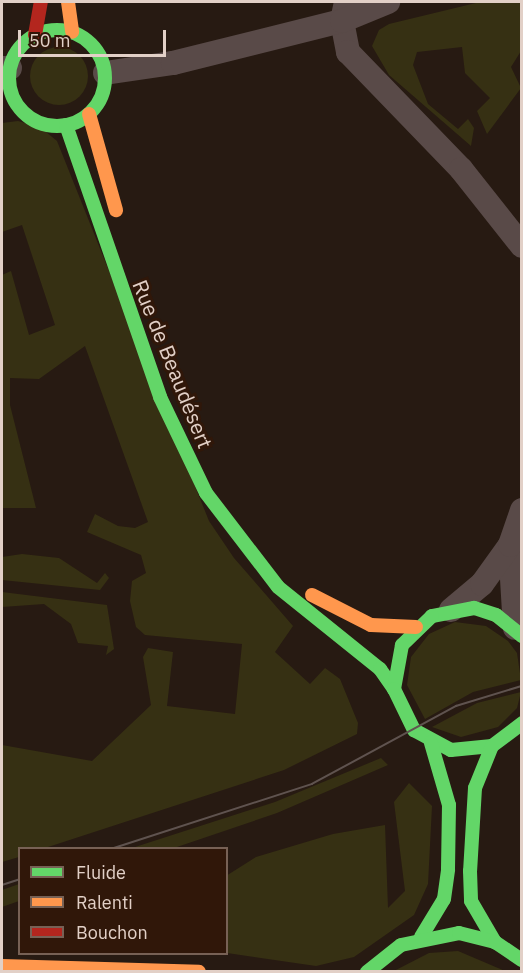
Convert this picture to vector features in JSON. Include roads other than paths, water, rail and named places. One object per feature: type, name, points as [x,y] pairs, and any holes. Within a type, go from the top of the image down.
[{"type":"main road","points":[[35,35],[41,2]]},
{"type":"main road","points":[[68,2],[72,32],[99,55],[105,73],[102,95],[89,114],[66,125],[47,125],[16,104],[6,68],[22,44],[35,35],[72,32]]},
{"type":"main road","points":[[89,114],[121,229]]},
{"type":"main road","name":"Rue de Beaudésert","points":[[66,125],[160,397],[206,493],[278,587],[380,669],[394,689],[401,711],[431,743]]},
{"type":"main road","name":"Rue de Beaudésert","points":[[195,431],[242,522],[286,570]]},
{"type":"main road","points":[[300,583],[353,619],[382,627],[416,627],[451,610],[474,608],[518,632]]},
{"type":"main road","points":[[394,689],[402,645],[416,627]]},
{"type":"main road","points":[[422,937],[444,899],[448,869],[449,805],[431,743],[471,751],[492,746],[522,723]]},
{"type":"main road","points":[[492,746],[475,788],[470,871],[471,901],[495,942]]},
{"type":"main road","points":[[367,972],[422,937],[459,933],[495,942],[522,960]]},
{"type":"main road","points":[[2,966],[199,972]]},
{"type":"street","points":[[105,73],[173,63],[344,11],[388,2]]},
{"type":"street","points":[[344,11],[348,52],[377,89],[456,164],[522,246]]},
{"type":"street","points":[[451,610],[473,596],[510,545],[522,510]]},
{"type":"street","points":[[510,545],[518,632]]},
{"type":"tram line","points":[[117,847],[312,784],[456,706],[522,686]]},
{"type":"tram line","points":[[2,885],[18,880]]}]
